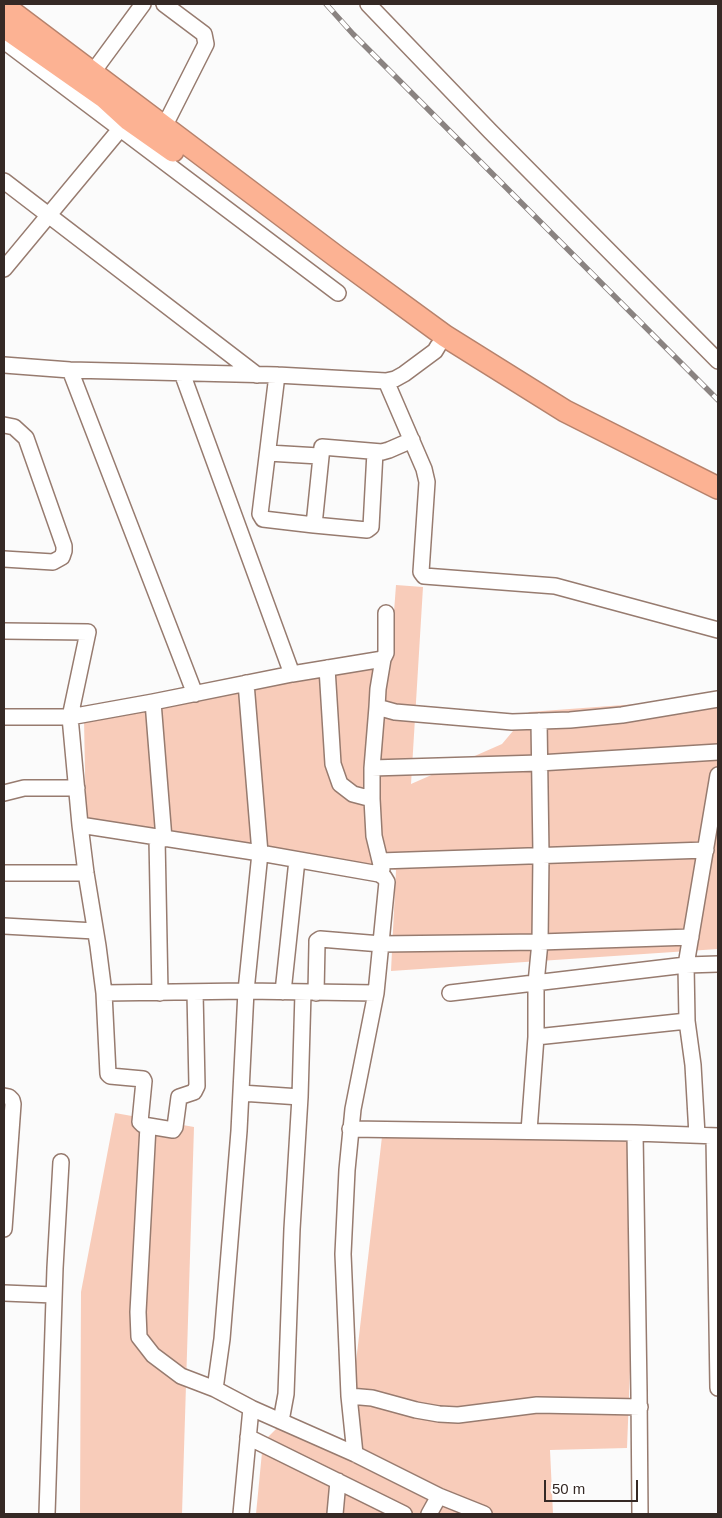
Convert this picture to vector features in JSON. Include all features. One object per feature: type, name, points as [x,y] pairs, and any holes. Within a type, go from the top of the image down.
[{"type":"highway","points":[[4,6],[445,336],[565,411],[718,488]]},
{"type":"highway","points":[[4,27],[104,98],[125,124],[355,284],[438,346],[550,415],[602,443],[718,498]]},
{"type":"street","points":[[93,72],[143,4]]},
{"type":"street","points":[[164,4],[204,34],[206,44],[164,127]]},
{"type":"street","points":[[368,4],[483,124],[718,361]]},
{"type":"street","points":[[4,41],[125,124],[338,293]]},
{"type":"street","points":[[4,269],[125,124]]},
{"type":"street","points":[[4,182],[257,374]]},
{"type":"street","points":[[4,365],[70,370],[257,374],[386,381],[396,379],[404,374],[435,351],[438,346]]},
{"type":"street","points":[[70,370],[195,694]]},
{"type":"street","points":[[182,373],[292,674]]},
{"type":"street","points":[[277,375],[260,511],[261,518],[367,530],[371,527],[375,452]]},
{"type":"street","points":[[386,381],[424,468],[427,482],[421,572],[424,576],[550,585],[718,630]]},
{"type":"street","points":[[4,425],[14,428],[26,438],[64,546],[64,551],[62,557],[53,562],[4,559]]},
{"type":"street","points":[[314,525],[320,456],[323,446],[375,452],[389,450],[412,440]]},
{"type":"street","points":[[268,454],[320,456]]},
{"type":"street","points":[[355,1454],[350,1396],[344,1254],[350,1129],[376,993],[387,882],[384,877],[374,836],[372,799],[372,768],[378,689],[386,653],[386,614]]},
{"type":"street","points":[[4,631],[88,632],[70,717],[80,825],[104,993],[108,1074],[110,1076],[143,1079],[140,1122],[142,1125],[173,1130],[179,1097],[194,1092],[197,1086],[195,992]]},
{"type":"street","points":[[4,716],[70,717],[384,658]]},
{"type":"street","points":[[327,668],[335,771],[340,784],[346,789],[353,794],[372,799]]},
{"type":"street","points":[[215,1389],[222,1339],[241,1093],[246,991],[260,853],[246,684]]},
{"type":"street","points":[[377,707],[395,712],[512,722],[570,720],[622,715],[718,699]]},
{"type":"street","points":[[153,702],[161,838],[160,993]]},
{"type":"street","points":[[530,1131],[536,1037],[536,983],[540,942],[539,721]]},
{"type":"street","points":[[372,768],[539,763],[718,752]]},
{"type":"street","points":[[697,1136],[693,1065],[688,1021],[686,965],[718,775]]},
{"type":"street","points":[[4,793],[24,788],[77,788]]},
{"type":"street","points":[[80,825],[260,853],[379,874],[384,877]]},
{"type":"street","points":[[380,862],[706,850]]},
{"type":"street","points":[[283,992],[298,860]]},
{"type":"street","points":[[4,873],[86,873]]},
{"type":"street","points":[[4,926],[95,930]]},
{"type":"street","points":[[280,1421],[286,1394],[292,1229],[300,1097],[317,941],[381,944],[540,942],[691,937]]},
{"type":"street","points":[[450,993],[686,965],[718,964]]},
{"type":"street","points":[[104,993],[246,991],[376,993]]},
{"type":"street","points":[[536,1037],[688,1021]]},
{"type":"street","points":[[241,1093],[300,1097]]},
{"type":"street","points":[[4,1096],[9,1097],[14,1104],[4,1229]]},
{"type":"street","points":[[148,1126],[138,1312],[139,1337],[153,1354],[181,1376],[215,1389],[251,1408],[355,1454],[439,1496],[484,1514]]},
{"type":"street","points":[[350,1129],[716,1136],[718,1388]]},
{"type":"street","points":[[635,1133],[640,1514]]},
{"type":"street","points":[[46,1514],[61,1162]]},
{"type":"street","points":[[4,1293],[54,1295]]},
{"type":"street","points":[[350,1396],[372,1398],[416,1410],[458,1415],[537,1405],[640,1407]]},
{"type":"street","points":[[241,1514],[251,1408]]},
{"type":"street","points":[[248,1437],[404,1514]]},
{"type":"street","points":[[335,1514],[338,1481]]},
{"type":"street","points":[[429,1514],[439,1496]]},
{"type":"shaded area","points":[[396,585],[423,587],[411,784],[502,744],[529,712],[718,698],[718,949],[391,971],[396,870],[86,826],[84,719],[292,680],[390,666]]},
{"type":"shaded area","points":[[115,1113],[194,1127],[182,1514],[80,1514],[81,1292]]},
{"type":"shaded area","points":[[383,1128],[639,1138],[627,1448],[550,1450],[553,1514],[256,1514],[263,1442],[278,1427],[347,1440]]},
{"type":"railway","points":[[326,4],[353,34],[718,400]]}]
